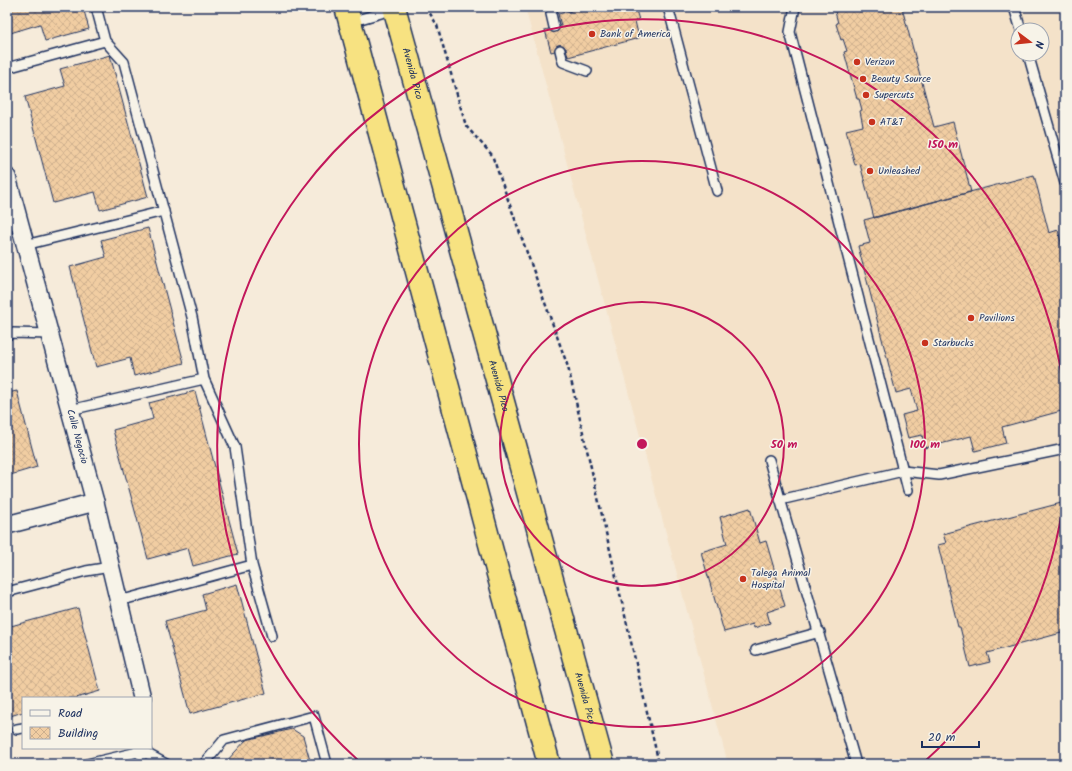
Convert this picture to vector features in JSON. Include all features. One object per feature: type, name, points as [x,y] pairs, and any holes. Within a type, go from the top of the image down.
[{"type":"highway","name":"Avenida Pico","points":[[397,8],[603,764]]},
{"type":"highway","points":[[348,15],[549,764]]},
{"type":"street","name":"Calle Negocio","points":[[7,177],[95,502],[142,697]]},
{"type":"street","points":[[7,525],[95,502]]},
{"type":"lane","points":[[96,7],[105,41],[124,62],[192,317],[204,379],[235,447],[252,565],[272,636]]},
{"type":"lane","points":[[553,7],[551,14],[554,27]]},
{"type":"lane","points":[[668,7],[717,191]]},
{"type":"lane","points":[[794,7],[790,32],[908,490]]},
{"type":"lane","points":[[1014,7],[1019,22]]},
{"type":"lane","points":[[348,15],[397,8]]},
{"type":"lane","points":[[7,68],[105,41]]},
{"type":"lane","points":[[560,50],[563,62],[587,71]]},
{"type":"lane","points":[[1030,62],[1065,183]]},
{"type":"lane","points":[[25,245],[164,211]]},
{"type":"lane","points":[[7,335],[13,333],[49,334]]},
{"type":"lane","points":[[70,410],[204,379]]},
{"type":"lane","points":[[780,500],[903,471],[939,475],[1065,449]]},
{"type":"lane","points":[[769,460],[820,632],[856,764]]},
{"type":"lane","points":[[118,601],[252,565]]},
{"type":"lane","points":[[7,592],[86,571],[110,567]]},
{"type":"lane","points":[[756,650],[820,632]]},
{"type":"lane","points":[[204,764],[224,740],[314,716],[326,764]]},
{"type":"lane","points":[[87,764],[142,749],[166,764]]},
{"type":"path","points":[[426,7],[438,25],[466,126],[492,155],[568,367],[659,764]]},
{"type":"shaded area","points":[[525,7],[1065,7],[1065,763],[728,764]]},
{"type":"building","points":[[7,7],[83,7],[89,29],[45,41],[40,24],[7,34]]},
{"type":"building","name":"Bank of America","points":[[570,7],[635,7],[639,20],[635,21],[639,38],[568,57],[566,48],[551,52],[545,30],[561,26],[558,14],[571,11]]},
{"type":"building","points":[[905,7],[902,8],[934,127],[953,122],[971,192],[874,218],[860,164],[855,165],[846,130],[863,126],[860,111],[862,110],[859,99],[857,99],[844,52],[847,51],[843,39],[841,40],[836,24],[838,23],[834,8]]},
{"type":"building","points":[[110,55],[148,197],[100,210],[95,192],[53,203],[25,97],[65,86],[60,69]]},
{"type":"building","name":"Pavilions","points":[[1034,175],[1049,233],[1058,230],[1062,247],[1065,247],[1065,410],[1002,427],[1006,443],[975,451],[971,436],[925,448],[922,435],[908,438],[902,415],[917,411],[911,389],[896,393],[858,246],[870,243],[864,220]]},
{"type":"building","points":[[148,228],[184,363],[134,376],[130,358],[96,367],[70,267],[106,257],[101,240]]},
{"type":"building","points":[[17,391],[37,467],[7,476],[7,393]]},
{"type":"building","points":[[195,391],[238,554],[193,566],[188,548],[148,559],[113,430],[153,419],[149,403]]},
{"type":"building","points":[[1065,502],[1065,632],[987,653],[990,662],[970,667],[960,627],[958,627],[938,545],[946,543],[943,534]]},
{"type":"building","name":"Talega Animal Hospital","points":[[750,508],[760,543],[766,541],[785,606],[767,612],[770,623],[754,628],[753,624],[724,632],[701,552],[727,544],[720,517]]},
{"type":"building","points":[[237,584],[266,693],[190,714],[165,621],[206,610],[202,594]]},
{"type":"building","points":[[78,608],[100,691],[79,697],[22,697],[22,712],[7,717],[7,627]]},
{"type":"building","points":[[292,729],[303,736],[311,764],[224,764],[246,740]]},
{"type":"place","name":"Bank of America","points":[[592,34]]},
{"type":"place","name":"Verizon","points":[[857,62]]},
{"type":"place","name":"Beauty Source","points":[[863,79]]},
{"type":"place","name":"Supercuts","points":[[866,95]]},
{"type":"place","name":"AT&T","points":[[872,122]]},
{"type":"place","name":"Unleashed","points":[[870,171]]},
{"type":"place","name":"Pavilions","points":[[971,318]]},
{"type":"place","name":"Starbucks","points":[[925,343]]},
{"type":"place","name":"Talega Animal Hospital","points":[[743,579]]}]
